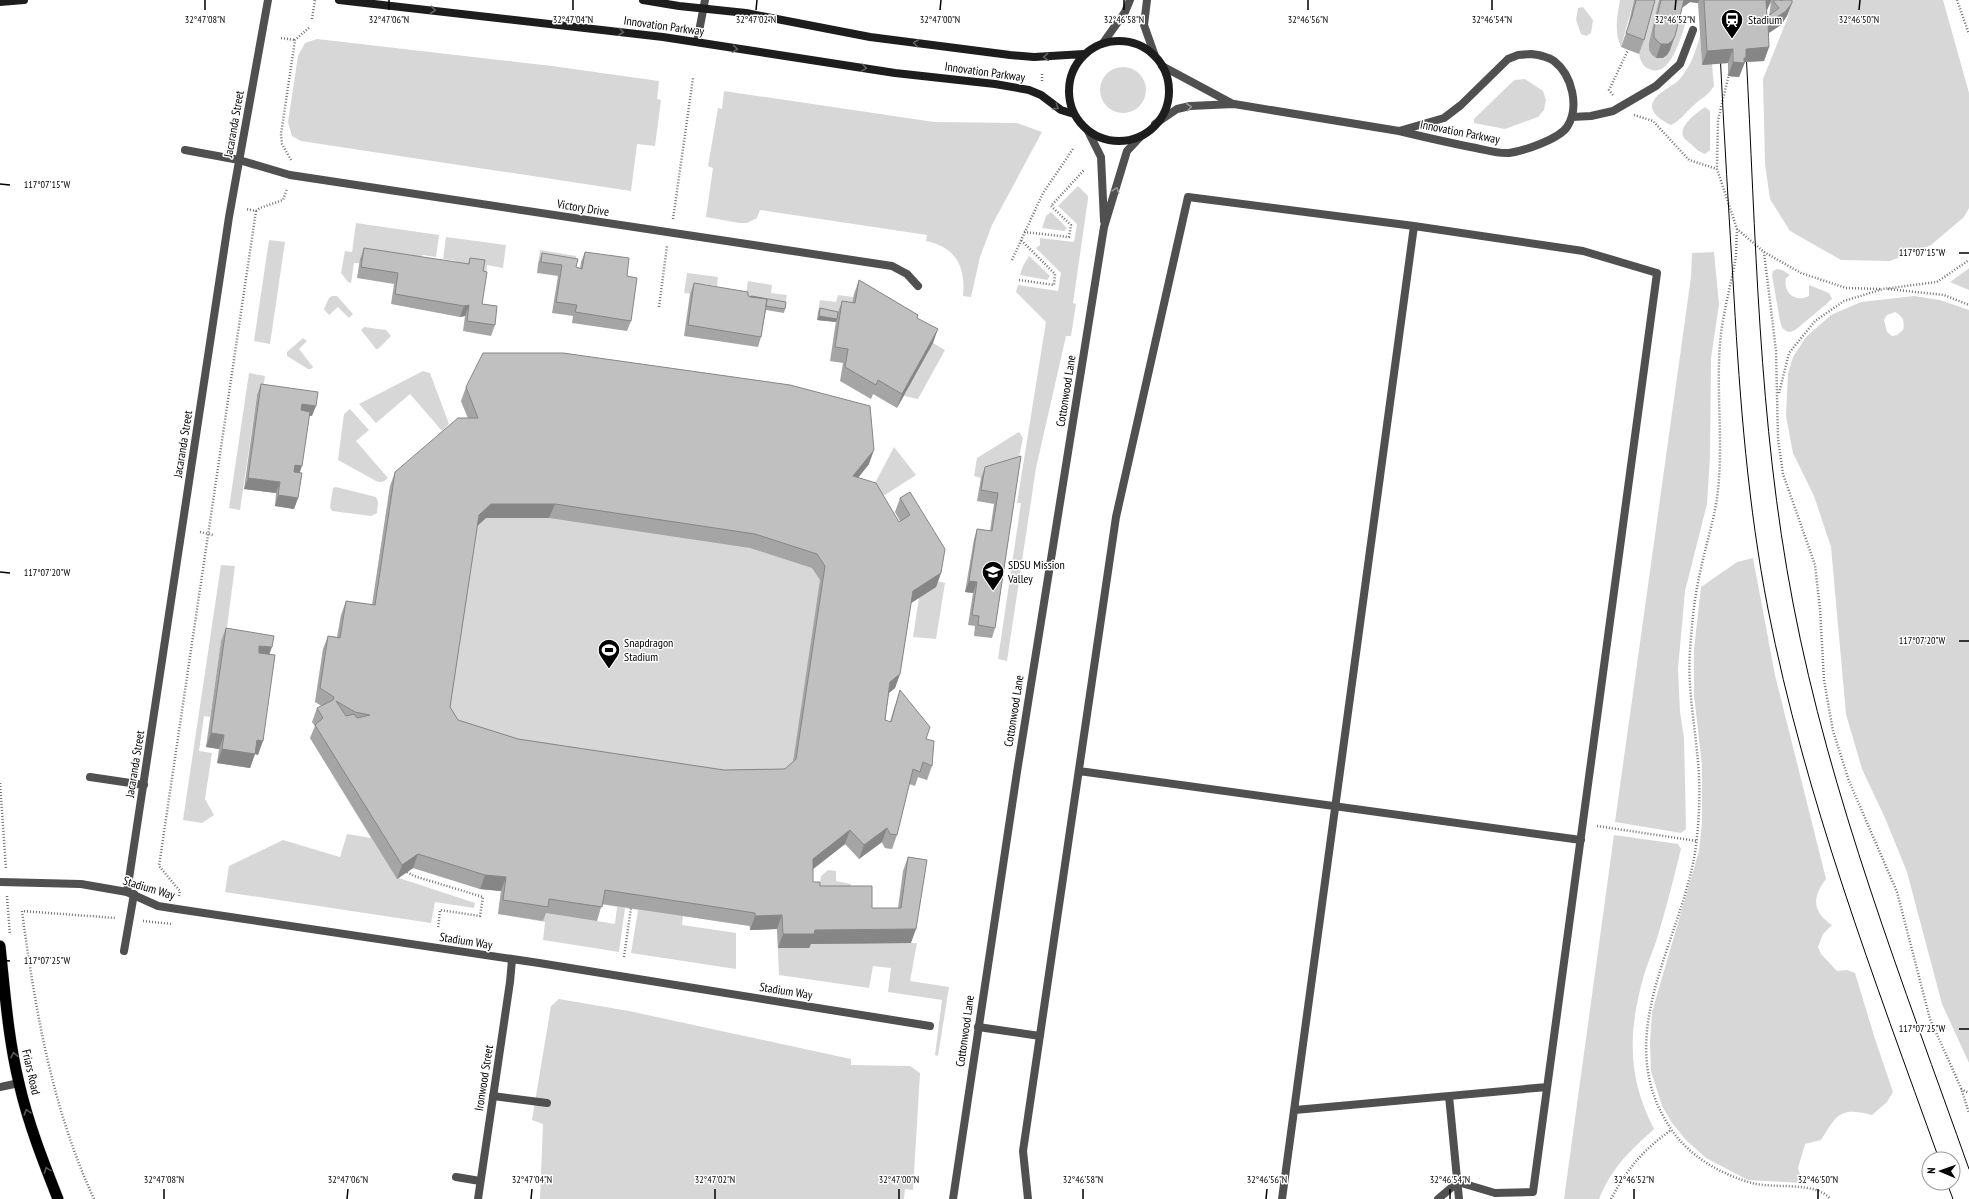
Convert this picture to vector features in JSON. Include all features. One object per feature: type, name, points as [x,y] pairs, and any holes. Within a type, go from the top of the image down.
[{"type":"highway","name":"Friars Road","points":[[0,946],[8,1028],[19,1083],[35,1140],[58,1199]]},
{"type":"main road","points":[[2,2],[24,0]]},
{"type":"main road","name":"Innovation Parkway","points":[[339,0],[582,27],[697,42],[894,73],[995,84],[1029,90],[1041,96],[1061,110],[1074,114]]},
{"type":"main road","name":"Innovation Parkway","points":[[643,0],[703,9],[746,13],[870,37],[1010,55],[1034,57],[1084,54]]},
{"type":"main road","name":"Innovation Parkway","points":[[1114,41],[1131,42],[1146,49],[1155,56],[1162,66],[1168,84],[1168,97],[1163,114],[1155,124],[1141,136],[1119,141],[1098,137],[1088,131],[1074,114],[1068,93],[1069,82],[1077,62],[1084,54],[1103,43],[1114,41]]},
{"type":"street","name":"Jacaranda Street","points":[[124,950],[129,919],[130,893],[144,785],[228,225],[268,0]]},
{"type":"street","points":[[697,42],[705,0]]},
{"type":"street","points":[[1103,43],[1125,12],[1130,0]]},
{"type":"street","points":[[1147,0],[1144,25],[1155,56]]},
{"type":"street","points":[[1572,116],[1591,116],[1613,111],[1656,86],[1680,64],[1693,30]]},
{"type":"street","name":"Innovation Parkway","points":[[1155,124],[1177,109],[1190,106],[1234,104],[1399,131],[1451,143],[1509,153],[1559,136],[1572,116],[1574,101],[1567,76],[1561,67],[1553,60],[1542,55],[1518,55],[1501,65],[1461,105],[1444,118],[1399,131]]},
{"type":"street","name":"Innovation Parkway","points":[[1162,66],[1234,104]]},
{"type":"street","name":"Cottonwood Lane","points":[[1088,131],[1101,157],[1104,227]]},
{"type":"street","name":"Cottonwood Lane","points":[[953,1199],[1018,764],[1104,227],[1127,151],[1141,136]]},
{"type":"street","name":"Victory Drive","points":[[185,150],[239,160],[290,175],[892,266],[907,274],[918,286]]},
{"type":"street","points":[[1028,1199],[1023,1151],[1116,517],[1188,197],[1414,226],[1583,251],[1657,273],[1533,1192],[1495,1193],[1458,1182]]},
{"type":"street","points":[[1282,1199],[1414,226]]},
{"type":"street","points":[[1079,771],[1581,840]]},
{"type":"street","points":[[90,777],[144,785]]},
{"type":"street","name":"Stadium Way","points":[[0,882],[82,884],[130,893],[158,906],[930,1026]]},
{"type":"street","name":"Ironwood Street","points":[[478,1199],[512,960]]},
{"type":"street","points":[[978,1027],[1040,1036]]},
{"type":"street","points":[[0,1087],[19,1083]]},
{"type":"street","points":[[1295,1110],[1547,1087]]},
{"type":"street","points":[[493,1096],[547,1103]]},
{"type":"street","points":[[1449,1096],[1460,1199]]},
{"type":"street","points":[[456,1177],[480,1181]]},
{"type":"street","points":[[1438,1199],[1458,1182]]},
{"type":"path","points":[[312,19],[316,0]]},
{"type":"path","points":[[1957,0],[1969,34]]},
{"type":"path","points":[[291,165],[290,159],[282,144],[281,134],[295,40],[310,27]]},
{"type":"path","points":[[281,38],[295,40]]},
{"type":"path","points":[[1630,44],[1609,90],[1632,114],[1653,121],[1689,160],[1717,169]]},
{"type":"path","points":[[1732,67],[1718,120],[1717,169],[1737,229],[1736,259],[1720,341],[1718,382],[1721,461],[1717,498],[1699,575],[1693,612],[1690,653],[1690,696],[1699,778],[1697,841],[1686,893],[1657,980],[1648,1018],[1645,1058],[1652,1090],[1671,1130],[1689,1150],[1709,1165],[1730,1176],[1753,1183],[1775,1187],[1810,1188],[1825,1193],[1830,1199]]},
{"type":"path","points":[[1042,73],[1042,83]]},
{"type":"path","points":[[672,222],[693,78]]},
{"type":"path","points":[[1012,260],[1044,191],[1073,149]]},
{"type":"path","points":[[1024,232],[1069,237],[1072,225],[1051,206],[1084,170]]},
{"type":"path","points":[[246,209],[256,211],[260,208],[283,200],[287,188]]},
{"type":"path","points":[[178,901],[180,891],[159,866],[256,211]]},
{"type":"path","points":[[1737,229],[1764,252],[1801,273],[1846,288],[1883,289],[1944,295],[1969,305]]},
{"type":"path","points":[[1019,280],[1054,285],[1055,274],[1021,240]]},
{"type":"path","points":[[659,307],[668,244]]},
{"type":"path","points":[[1764,252],[1776,344],[1778,439],[1783,474],[1815,565],[1820,609],[1824,680],[1833,731],[1849,781],[1897,892],[1930,1019],[1961,1088],[1969,1113]]},
{"type":"path","points":[[1778,397],[1789,353],[1815,321],[1844,301],[1883,289],[1937,282],[1969,260]]},
{"type":"path","points":[[200,532],[213,535]]},
{"type":"path","points":[[0,783],[5,852]]},
{"type":"path","points":[[1582,824],[1697,841]]},
{"type":"path","points":[[407,872],[483,896],[480,916],[440,910],[438,929]]},
{"type":"path","points":[[624,957],[631,908]]},
{"type":"path","points":[[94,1199],[68,1130],[47,1060],[30,975],[22,911],[129,919],[175,925]]},
{"type":"path","points":[[9,920],[11,942]]},
{"type":"path","points":[[1961,1088],[1969,1093]]},
{"type":"path","points":[[1610,1199],[1622,1178],[1636,1159],[1652,1143],[1671,1130]]},
{"type":"shaded area","points":[[1620,0],[1634,0],[1621,47],[1617,36],[1617,18]]},
{"type":"shaded area","points":[[1653,0],[1659,0],[1649,50],[1656,58],[1663,58],[1667,55],[1678,16],[1687,18],[1676,51],[1671,60],[1659,70],[1646,68],[1639,54]]},
{"type":"shaded area","points":[[1791,0],[1943,0],[1969,93],[1969,208],[1964,217],[1931,245],[1890,261],[1841,260],[1790,231],[1770,199],[1765,164],[1763,79],[1788,17]]},
{"type":"shaded area","points":[[1583,7],[1593,20],[1591,33],[1586,36],[1581,34],[1576,20],[1578,8]]},
{"type":"shaded area","points":[[1700,36],[1702,64],[1712,64],[1714,86],[1680,119],[1671,125],[1656,115],[1652,106],[1653,102],[1659,94],[1676,83],[1687,70]]},
{"type":"shaded area","points":[[317,39],[552,66],[659,81],[657,99],[661,100],[655,146],[637,144],[631,191],[301,141],[292,136],[288,122],[298,56],[305,43]]},
{"type":"shaded area","points":[[1118,67],[1128,67],[1140,73],[1145,81],[1145,99],[1140,107],[1132,112],[1118,113],[1110,110],[1103,103],[1100,95],[1100,85],[1103,77],[1110,70]]},
{"type":"shaded area","points":[[1525,79],[1543,91],[1546,100],[1544,110],[1538,117],[1505,129],[1474,123],[1474,119],[1511,83],[1515,80]]},
{"type":"shaded area","points":[[724,91],[934,122],[1017,123],[1042,132],[992,225],[980,257],[971,297],[963,296],[963,276],[961,267],[957,260],[952,253],[945,248],[926,241],[927,235],[760,210],[757,218],[747,223],[706,217],[713,168],[708,166],[718,108],[722,109]]},
{"type":"shaded area","points":[[1705,107],[1710,111],[1710,150],[1705,154],[1685,139],[1683,132],[1686,123]]},
{"type":"shaded area","points":[[1078,186],[1088,196],[1088,199],[1073,303],[1076,304],[1071,336],[1066,336],[1036,468],[1007,661],[998,659],[1021,503],[1017,503],[1046,322],[1016,292],[1018,285],[1058,291],[1061,273],[1036,248],[1040,245],[1040,238],[1074,242],[1077,224],[1058,206]]},
{"type":"shaded area","points":[[1051,212],[1067,228],[1064,231],[1042,228],[1046,216]]},
{"type":"shaded area","points":[[356,223],[439,235],[436,257],[422,255],[421,261],[360,259],[360,263],[354,263],[351,283],[348,282],[341,273],[345,251],[352,252]]},
{"type":"shaded area","points":[[446,237],[506,245],[503,268],[487,265],[486,277],[454,273],[456,261],[443,259]]},
{"type":"shaded area","points":[[269,240],[285,242],[270,344],[254,341]]},
{"type":"shaded area","points":[[540,250],[576,256],[574,269],[538,264]]},
{"type":"shaded area","points":[[1714,252],[1719,304],[1711,358],[1710,457],[1707,504],[1685,591],[1678,669],[1680,712],[1684,738],[1686,829],[1681,833],[1615,822],[1691,277],[1692,253]]},
{"type":"shaded area","points":[[1029,256],[1050,276],[1047,280],[1020,275]]},
{"type":"shaded area","points":[[1969,268],[1969,290],[1950,282],[1968,269]]},
{"type":"shaded area","points":[[1777,269],[1790,275],[1786,278],[1786,288],[1791,295],[1799,298],[1809,296],[1809,285],[1829,293],[1832,299],[1790,332],[1782,328],[1780,321],[1772,275],[1773,271]]},
{"type":"shaded area","points":[[687,273],[718,277],[717,286],[702,284],[700,295],[684,293]]},
{"type":"shaded area","points":[[748,281],[772,285],[771,293],[787,295],[785,305],[744,307]]},
{"type":"shaded area","points":[[838,295],[853,297],[850,317],[818,312],[820,300],[836,302]]},
{"type":"shaded area","points":[[332,296],[337,296],[353,314],[349,318],[338,307],[329,315],[324,309],[329,298]]},
{"type":"shaded area","points":[[1914,296],[1940,300],[1969,310],[1969,1063],[1942,1004],[1907,872],[1885,818],[1862,769],[1846,714],[1831,547],[1814,496],[1793,453],[1786,416],[1788,374],[1793,357],[1806,337],[1831,315],[1861,302]],"holes":[[[1895,312],[1900,315],[1904,324],[1903,330],[1897,335],[1892,336],[1887,332],[1884,320],[1887,315]]]},
{"type":"shaded area","points":[[364,327],[386,330],[391,336],[378,349],[376,349],[361,330]]},
{"type":"shaded area","points":[[303,338],[307,341],[299,349],[313,367],[311,369],[308,369],[287,356],[287,352]]},
{"type":"shaded area","points":[[933,343],[945,350],[918,399],[904,396]]},
{"type":"shaded area","points":[[423,371],[430,373],[449,424],[442,431],[410,394],[376,423],[359,404]]},
{"type":"shaded area","points":[[249,373],[265,376],[262,396],[257,395],[240,510],[229,508]]},
{"type":"shaded area","name":"Snapdragon Stadium","points":[[461,401],[865,420],[869,464],[848,490],[905,529],[895,512],[905,506],[937,581],[945,583],[936,639],[913,637],[919,598],[908,605],[895,688],[885,696],[880,734],[886,736],[895,704],[924,741],[929,755],[927,780],[918,777],[908,783],[892,849],[885,848],[881,842],[867,853],[845,844],[808,873],[808,896],[911,943],[917,943],[910,981],[949,987],[938,1056],[935,1055],[942,1000],[888,992],[891,968],[873,966],[869,988],[779,975],[777,929],[750,930],[749,926],[683,916],[682,925],[736,933],[736,969],[631,953],[638,910],[625,908],[619,952],[543,940],[545,922],[498,914],[501,891],[480,889],[413,868],[399,878],[475,903],[474,908],[435,902],[431,923],[225,892],[229,866],[283,840],[340,857],[347,834],[371,838],[310,738],[318,731],[312,722],[329,711],[315,702],[323,649],[335,651],[341,615],[370,619],[390,486],[473,432]],"holes":[[[600,904],[617,907],[615,924],[597,921]]]},
{"type":"shaded area","points":[[350,409],[369,430],[356,441],[388,478],[384,481],[376,481],[338,460],[344,414]]},
{"type":"shaded area","points":[[1019,432],[1023,438],[1017,466],[981,478],[974,476],[977,458]]},
{"type":"shaded area","points":[[894,447],[916,475],[885,495],[881,495],[875,487],[875,483]]},
{"type":"shaded area","points":[[336,487],[376,497],[378,502],[377,513],[371,516],[332,511],[330,507],[333,488]]},
{"type":"shaded area","points":[[1753,558],[1775,675],[1826,879],[1818,892],[1816,904],[1821,915],[1832,925],[1823,934],[1818,947],[1821,954],[1837,971],[1847,970],[1855,973],[1893,1092],[1887,1102],[1872,1115],[1853,1112],[1841,1114],[1836,1118],[1821,1140],[1805,1144],[1798,1168],[1803,1183],[1748,1180],[1706,1158],[1686,1140],[1672,1123],[1662,1106],[1651,1071],[1650,1042],[1652,1012],[1699,851],[1702,823],[1702,765],[1694,695],[1694,649],[1701,587],[1737,562]]},
{"type":"shaded area","points":[[221,565],[235,566],[225,642],[221,642],[210,717],[204,716],[199,751],[212,753],[205,799],[214,815],[202,823],[183,820]]},
{"type":"shaded area","points":[[1614,835],[1678,844],[1681,849],[1668,901],[1644,975],[1635,1015],[1633,1035],[1633,1054],[1639,1091],[1645,1110],[1654,1129],[1636,1145],[1622,1161],[1610,1178],[1599,1199],[1564,1199]]},
{"type":"shaded area","points":[[828,870],[836,871],[836,881],[851,884],[851,887],[820,886],[821,876]]},
{"type":"shaded area","points":[[559,999],[629,1011],[851,1059],[851,1065],[910,1066],[920,1073],[913,1190],[905,1189],[904,1199],[540,1199],[543,1124],[532,1120],[551,1006]]},
{"type":"building","points":[[1636,0],[1655,0],[1644,40],[1626,33]]},
{"type":"building","points":[[1661,0],[1684,0],[1675,36],[1668,44],[1661,44],[1654,37],[1654,29]]},
{"type":"building","points":[[1704,0],[1766,0],[1767,17],[1779,8],[1774,0],[1792,0],[1792,3],[1786,11],[1768,23],[1769,47],[1746,49],[1746,58],[1744,58],[1744,63],[1733,62],[1733,49],[1707,51]]},
{"type":"building","points":[[364,248],[469,264],[470,258],[485,260],[483,271],[487,272],[482,304],[497,306],[495,325],[467,321],[469,305],[464,306],[395,294],[398,273],[361,267]]},
{"type":"building","points":[[585,252],[629,258],[627,276],[637,278],[631,321],[575,312],[577,305],[556,302],[562,265],[541,262],[542,253],[578,259],[576,267],[582,269]]},
{"type":"building","points":[[859,280],[918,315],[917,318],[938,329],[902,394],[878,380],[876,385],[845,367],[848,349],[835,347],[842,301],[855,303]]},
{"type":"building","points":[[694,283],[748,292],[748,296],[767,299],[761,337],[688,325]]},
{"type":"building","points":[[751,296],[786,302],[785,309],[766,306],[767,299],[750,297]]},
{"type":"building","points":[[820,308],[838,312],[837,319],[819,316]]},
{"type":"building","name":"Snapdragon Stadium","points":[[483,353],[563,353],[790,385],[870,406],[874,450],[853,476],[876,483],[899,522],[910,515],[900,498],[910,492],[945,549],[941,573],[913,591],[900,674],[890,682],[885,720],[891,722],[900,690],[930,727],[926,739],[934,741],[932,766],[923,762],[920,772],[913,769],[897,835],[890,834],[887,828],[864,845],[850,830],[813,859],[813,882],[820,882],[820,886],[872,886],[872,908],[901,908],[908,857],[927,860],[916,929],[815,930],[814,934],[783,934],[782,915],[755,916],[755,913],[605,890],[602,907],[549,899],[548,907],[503,900],[506,877],[485,875],[418,854],[402,865],[315,725],[323,718],[317,708],[333,700],[334,697],[320,688],[328,636],[340,638],[346,601],[375,605],[395,472],[458,418],[478,418],[466,387]],"holes":[[[491,504],[555,504],[755,534],[817,554],[825,566],[796,759],[785,769],[724,770],[518,739],[458,720],[450,707],[479,515]],[[336,701],[355,712],[370,715],[357,718],[354,714],[346,716]]]},
{"type":"building","points":[[261,384],[318,392],[316,406],[302,404],[301,410],[310,412],[302,466],[295,465],[294,472],[302,473],[298,498],[278,495],[280,482],[248,478]]},
{"type":"building","points":[[1021,456],[995,628],[978,625],[979,616],[972,615],[977,582],[969,581],[977,529],[992,531],[998,493],[981,490],[985,467]]},
{"type":"building","points":[[226,628],[274,636],[272,647],[259,646],[259,653],[275,655],[263,741],[257,740],[255,754],[222,749],[224,735],[211,733]]},
{"type":"tram line","points":[[1746,51],[1756,259],[1765,397],[1781,535],[1793,603],[1808,675],[1827,747],[1870,889],[1969,1169]]},
{"type":"tram line","points":[[1720,52],[1736,336],[1742,415],[1755,532],[1768,609],[1783,679],[1821,818],[1866,955],[1936,1151]]},
{"type":"tram line","points":[[1950,1191],[1953,1199]]},
{"type":"place","name":"Stadium","points":[[1732,40]]},
{"type":"place","name":"SDSU Mission Valley","points":[[993,592]]},
{"type":"place","name":"Snapdragon Stadium","points":[[609,670]]}]
